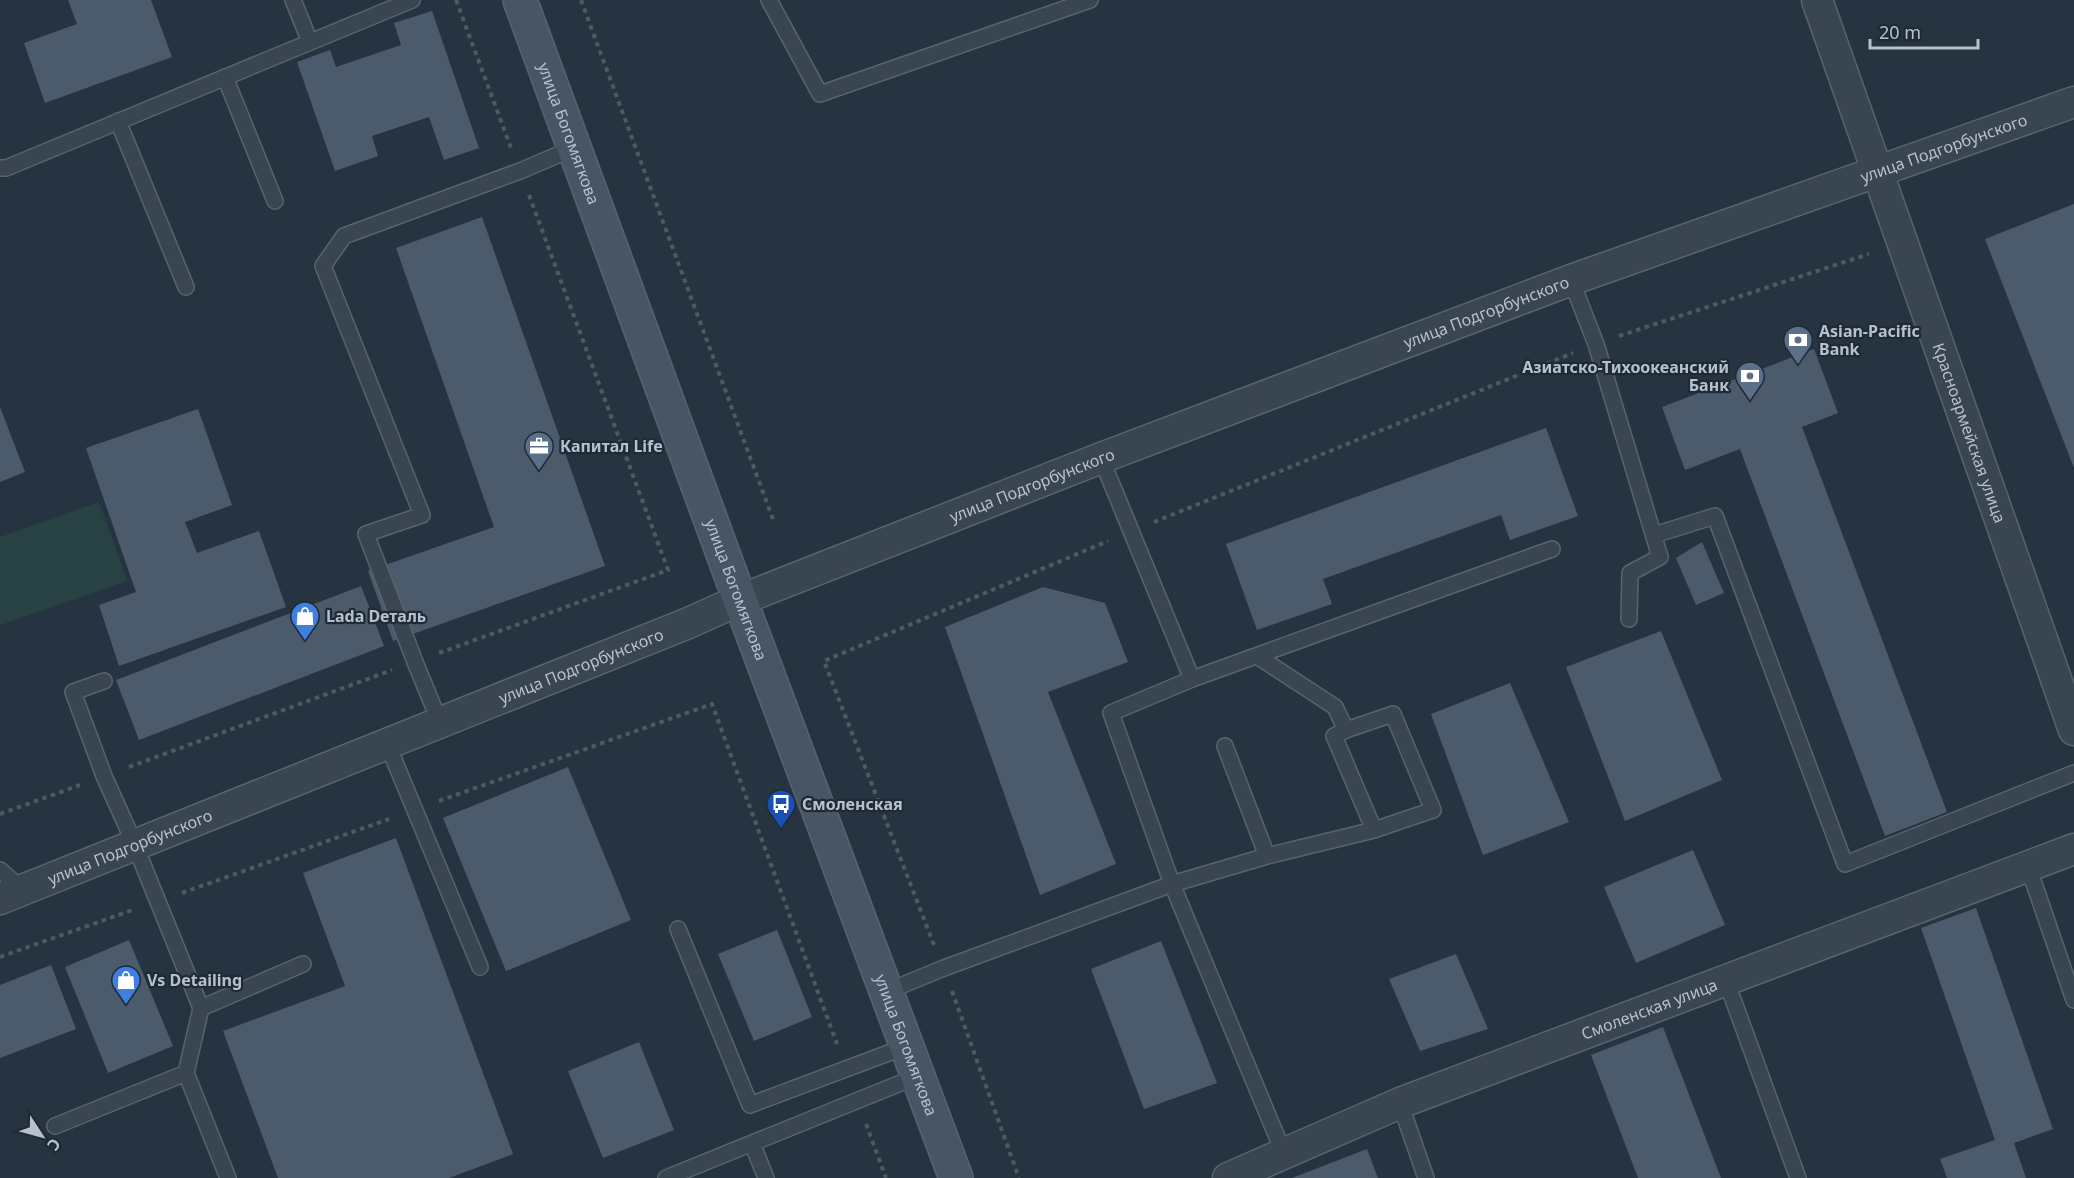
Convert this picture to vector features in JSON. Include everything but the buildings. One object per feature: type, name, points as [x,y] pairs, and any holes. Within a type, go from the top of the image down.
[{"type":"main road","name":"улица Богомягкова","points":[[520,0],[740,600],[956,1178]]},
{"type":"street","name":"Красноармейская улица","points":[[1817,0],[2074,730]]},
{"type":"street","name":"улица Подгорбунского","points":[[11,894],[686,624],[740,600],[1101,458],[1571,280],[2074,102]]},
{"type":"street","name":"Смоленская улица","points":[[1228,1178],[1400,1103],[2074,849]]},
{"type":"lane","points":[[293,0],[310,42]]},
{"type":"lane","points":[[0,168],[6,168],[412,0]]},
{"type":"lane","points":[[769,0],[820,94],[1090,0]]},
{"type":"lane","points":[[225,77],[275,201]]},
{"type":"lane","points":[[118,122],[186,287]]},
{"type":"lane","points":[[440,723],[366,534],[422,515],[323,266],[344,236],[520,171],[574,148]]},
{"type":"lane","points":[[1571,280],[1596,344],[1660,557],[1630,573],[1629,619]]},
{"type":"lane","points":[[1101,458],[1192,679]]},
{"type":"lane","points":[[1654,535],[1715,516],[1845,864],[2074,773]]},
{"type":"lane","points":[[1284,1154],[1172,884],[1111,713],[1192,679],[1552,549]]},
{"type":"lane","points":[[1257,656],[1335,707],[1346,730]]},
{"type":"lane","points":[[104,681],[72,692],[104,776],[135,845],[201,1008],[186,1072],[228,1178]]},
{"type":"lane","points":[[888,991],[1172,884],[1267,856],[1374,830],[1433,810],[1393,714],[1334,736],[1374,830]]},
{"type":"lane","points":[[387,743],[480,967]]},
{"type":"lane","points":[[1225,746],[1267,856]]},
{"type":"lane","points":[[2028,866],[2074,1000]]},
{"type":"lane","points":[[0,870],[11,894]]},
{"type":"lane","points":[[678,929],[750,1106],[845,1068],[913,1061]]},
{"type":"lane","points":[[201,1008],[303,964]]},
{"type":"lane","points":[[1726,980],[1798,1178]]},
{"type":"lane","points":[[666,1178],[857,1100],[913,1061]]},
{"type":"lane","points":[[55,1126],[186,1072]]},
{"type":"lane","points":[[1400,1103],[1426,1178]]},
{"type":"lane","points":[[752,1143],[766,1178]]},
{"type":"path","points":[[0,814],[668,570],[456,0]]},
{"type":"path","points":[[581,0],[774,522]]},
{"type":"path","points":[[1019,1178],[944,968],[824,660],[1131,531],[1596,344],[1869,254]]},
{"type":"path","points":[[0,957],[712,704],[845,1068]]},
{"type":"path","points":[[857,1100],[886,1178]]},
{"type":"green space","points":[[99,502],[127,581],[0,625],[0,537]]},
{"type":"place","name":"Asian-Pacific Bank","points":[[1798,366]]},
{"type":"place","name":"Азиатско-Тихоокеанский Банк","points":[[1750,402]]},
{"type":"place","name":"Капитал Life","points":[[539,472]]},
{"type":"place","name":"Lada Dеталь","points":[[305,642]]},
{"type":"place","name":"Смоленская","points":[[781,830]]},
{"type":"place","name":"Vs Detailing","points":[[126,1006]]}]
